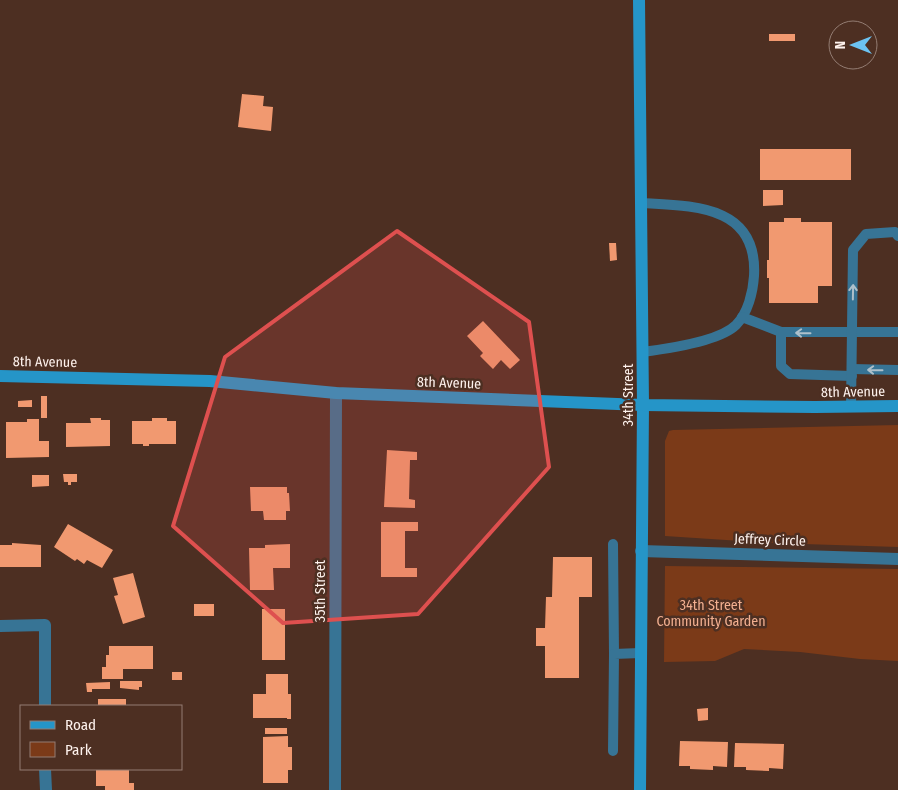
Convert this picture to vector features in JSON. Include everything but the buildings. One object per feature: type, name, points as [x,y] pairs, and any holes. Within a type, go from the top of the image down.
[{"type":"street","name":"34th Street","points":[[639,0],[643,405],[640,790]]},
{"type":"street","name":"8th Avenue","points":[[0,376],[210,381],[336,393],[643,405],[898,406]]},
{"type":"street","name":"35th Street","points":[[335,790],[336,393]]},
{"type":"street","name":"Jeffrey Circle","points":[[641,550],[898,559]]},
{"type":"street","points":[[0,626],[45,626],[45,705]]},
{"type":"street","points":[[46,770],[46,790]]},
{"type":"lane","points":[[642,203],[700,209],[723,214],[737,224],[749,240],[754,266],[753,285],[746,311],[736,326],[716,336],[642,352]]},
{"type":"lane","points":[[851,407],[853,250],[866,234],[896,234]]},
{"type":"lane","points":[[742,317],[781,332],[898,332]]},
{"type":"lane","points":[[781,332],[781,366],[790,374],[898,370]]},
{"type":"lane","points":[[613,544],[613,751]]},
{"type":"lane","points":[[614,654],[640,653]]},
{"type":"highlighted area","points":[[397,231],[529,322],[549,467],[418,614],[283,623],[173,526],[225,357]]},
{"type":"green space","points":[[898,425],[898,547],[772,543],[665,536],[665,441],[669,431]]},
{"type":"green space","name":"34th Street Community Garden","points":[[665,566],[898,569],[898,661],[744,649],[715,661],[664,662]]}]
